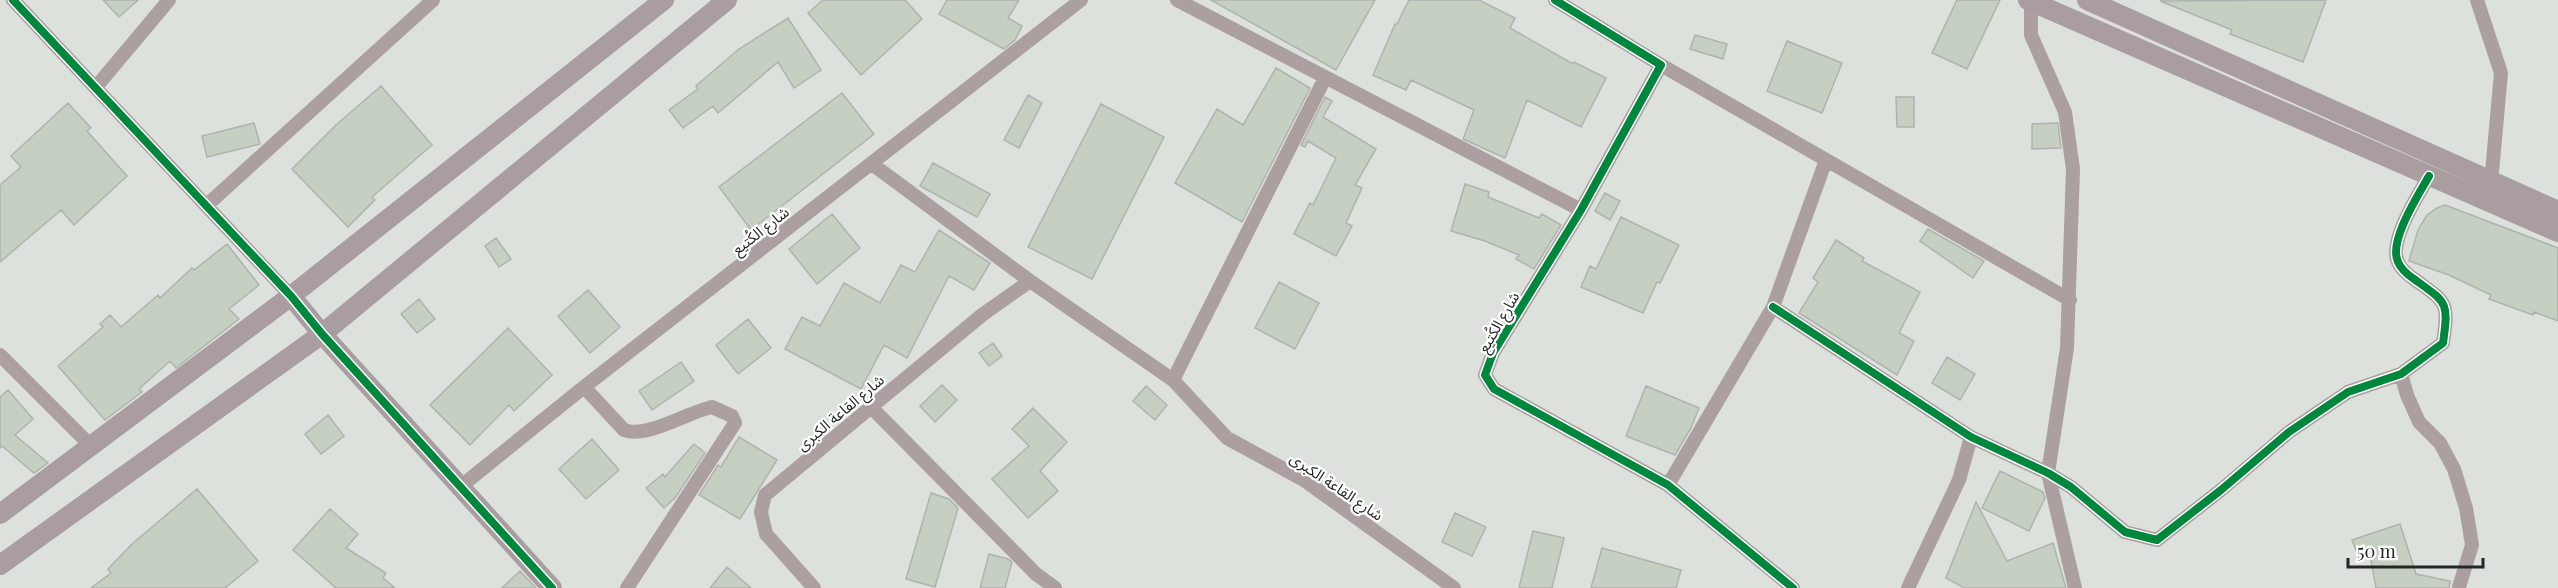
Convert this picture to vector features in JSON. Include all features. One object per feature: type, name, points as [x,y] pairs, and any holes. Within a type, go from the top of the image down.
[{"type":"main road","points":[[0,514],[291,296],[664,0]]},
{"type":"main road","points":[[0,566],[322,334],[725,0]]},
{"type":"main road","points":[[2087,0],[2491,183],[2558,211]]},
{"type":"main road","points":[[2029,1],[2558,232]]},
{"type":"main road","points":[[291,296],[322,334],[552,588]]},
{"type":"street","points":[[13,0],[291,296]]},
{"type":"street","points":[[96,87],[169,0]]},
{"type":"street","points":[[207,204],[433,0]]},
{"type":"street","name":"شارع الكُتيع","points":[[460,487],[584,387],[1081,0]]},
{"type":"street","points":[[1177,0],[1581,210]]},
{"type":"street","points":[[1555,0],[1661,65],[2070,300]]},
{"type":"street","points":[[2477,0],[2501,73],[2491,183]]},
{"type":"street","points":[[2029,1],[2031,35],[2065,112],[2073,169],[2067,348],[2048,473],[2075,588]]},
{"type":"street","name":"شارع الكُتيع","points":[[1661,65],[1581,210],[1493,353],[1485,375],[1494,389],[1668,484],[1792,588]]},
{"type":"street","points":[[1173,380],[1325,78]]},
{"type":"street","points":[[1668,484],[1773,307],[1826,160]]},
{"type":"street","name":"شارع القاعة الكبرى","points":[[872,164],[1030,281],[1173,380],[1227,438],[1304,480],[1454,588]]},
{"type":"street","points":[[1773,307],[1971,437],[2048,473],[2072,487],[2125,532],[2157,540],[2222,490],[2289,432],[2348,392],[2401,374],[2443,343],[2447,317],[2441,298],[2407,274],[2397,261],[2397,241],[2410,209],[2429,176]]},
{"type":"street","name":"شارع القاعة الكبرى","points":[[814,588],[766,534],[761,512],[765,495],[982,315],[1030,281]]},
{"type":"street","points":[[0,355],[90,446]]},
{"type":"street","points":[[2401,374],[2419,422],[2440,443],[2454,469],[2466,508],[2472,545],[2459,587]]},
{"type":"street","points":[[584,387],[624,430],[632,433],[645,431],[711,407],[718,408],[732,416],[735,423],[627,588]]},
{"type":"street","points":[[871,407],[1036,574],[1056,588]]},
{"type":"street","points":[[1908,588],[1959,480],[1971,437]]},
{"type":"building","points":[[103,0],[138,0],[119,17]]},
{"type":"building","points":[[823,0],[905,0],[922,19],[861,75],[808,13]]},
{"type":"building","points":[[947,0],[1019,0],[1008,18],[1022,26],[1015,40],[1004,49],[939,14]]},
{"type":"building","points":[[1211,0],[1375,0],[1336,70]]},
{"type":"building","points":[[1409,0],[1479,0],[1515,18],[1510,28],[1573,64],[1574,62],[1606,78],[1581,127],[1527,100],[1505,158],[1463,139],[1474,110],[1411,80],[1406,90],[1373,75],[1395,24]]},
{"type":"building","points":[[1957,0],[2000,0],[1967,69],[1932,53]]},
{"type":"building","points":[[2326,0],[2303,62],[2230,34],[2232,30],[2160,1]]},
{"type":"building","points":[[788,18],[821,70],[794,88],[778,62],[718,113],[713,106],[683,128],[669,110],[698,89],[696,86],[739,49]]},
{"type":"building","points":[[1695,35],[1727,44],[1723,59],[1690,49]]},
{"type":"building","points":[[1787,41],[1842,63],[1822,113],[1767,91]]},
{"type":"building","points":[[1276,68],[1310,88],[1242,222],[1175,183],[1217,109],[1243,125]]},
{"type":"building","points":[[381,86],[432,145],[372,197],[375,200],[348,227],[292,169],[336,125]]},
{"type":"building","points":[[842,93],[874,134],[751,230],[719,187]]},
{"type":"building","points":[[1028,95],[1042,103],[1019,148],[1004,140]]},
{"type":"building","points":[[1325,97],[1332,101],[1323,117],[1376,149],[1355,185],[1362,188],[1346,223],[1352,226],[1336,256],[1294,234],[1310,203],[1313,205],[1336,158],[1308,141],[1305,147],[1301,145]]},
{"type":"building","points":[[1896,97],[1914,97],[1914,127],[1897,127]]},
{"type":"building","points":[[68,103],[91,128],[87,131],[127,176],[74,225],[61,210],[0,262],[0,185],[21,167],[11,156]]},
{"type":"building","points":[[1101,104],[1164,137],[1092,279],[1028,247]]},
{"type":"building","points":[[254,123],[260,144],[207,157],[202,136]]},
{"type":"building","points":[[2058,123],[2061,148],[2032,149],[2032,124]]},
{"type":"building","points":[[933,163],[990,194],[977,217],[920,186]]},
{"type":"building","points":[[1465,184],[1489,192],[1488,197],[1539,218],[1542,214],[1561,225],[1534,269],[1516,259],[1519,255],[1485,241],[1451,231]]},
{"type":"building","points":[[1605,193],[1620,201],[1610,220],[1595,211]]},
{"type":"building","points":[[2445,205],[2558,248],[2558,321],[2534,312],[2533,315],[2489,299],[2491,295],[2449,275],[2409,261],[2418,230],[2427,215]]},
{"type":"building","points":[[832,214],[860,248],[817,284],[789,249]]},
{"type":"building","points":[[1621,217],[1679,245],[1660,283],[1657,282],[1643,313],[1581,287],[1590,266],[1596,269]]},
{"type":"building","points":[[1928,229],[1984,261],[1973,278],[1920,241]]},
{"type":"building","points":[[939,230],[990,263],[974,290],[949,276],[907,358],[884,345],[861,389],[785,349],[802,317],[820,326],[844,283],[880,303],[901,265],[915,272]]},
{"type":"building","points":[[496,238],[511,259],[499,267],[485,246]]},
{"type":"building","points":[[1836,240],[1864,258],[1862,261],[1920,292],[1899,333],[1914,341],[1897,375],[1799,313],[1818,282],[1813,278]]},
{"type":"building","points":[[227,244],[259,285],[229,309],[239,319],[176,368],[170,361],[139,389],[142,392],[105,420],[58,366],[103,327],[100,324],[110,315],[121,327],[158,295],[160,298],[192,268],[194,270]]},
{"type":"building","points":[[1279,282],[1319,303],[1295,349],[1255,328]]},
{"type":"building","points":[[588,290],[620,327],[590,353],[558,316]]},
{"type":"building","points":[[419,299],[435,319],[417,333],[401,314]]},
{"type":"building","points":[[748,319],[771,348],[738,374],[716,345]]},
{"type":"building","points":[[508,328],[552,375],[514,411],[509,405],[470,445],[430,405]]},
{"type":"building","points":[[993,343],[1002,356],[989,366],[979,353]]},
{"type":"building","points":[[1947,357],[1975,374],[1960,400],[1932,383]]},
{"type":"building","points":[[681,362],[694,381],[652,410],[639,391]]},
{"type":"building","points":[[942,385],[957,400],[935,422],[920,406]]},
{"type":"building","points":[[1146,386],[1167,405],[1155,420],[1133,401]]},
{"type":"building","points":[[1646,386],[1699,408],[1691,428],[1675,455],[1626,436]]},
{"type":"building","points":[[8,390],[33,419],[15,435],[48,463],[34,473],[2,446],[0,448],[0,397]]},
{"type":"building","points":[[1033,408],[1067,442],[1040,471],[1058,491],[1028,518],[992,479],[1029,446],[1012,429]]},
{"type":"building","points":[[328,415],[344,436],[321,454],[305,434]]},
{"type":"building","points":[[739,437],[777,460],[740,519],[699,495],[718,465],[721,467]]},
{"type":"building","points":[[592,439],[619,470],[586,499],[559,469]]},
{"type":"building","points":[[694,444],[705,453],[675,498],[664,508],[646,488],[663,474],[665,477]]},
{"type":"building","points":[[2000,471],[2043,492],[2045,498],[2029,531],[1982,508]]},
{"type":"building","points":[[197,489],[258,561],[225,588],[91,588],[111,573],[108,569],[132,544]]},
{"type":"building","points":[[931,493],[949,499],[958,508],[935,587],[906,579]]},
{"type":"building","points":[[1976,502],[2007,561],[2053,543],[2066,588],[1964,588],[1946,578]]},
{"type":"building","points":[[330,509],[358,534],[346,548],[386,573],[383,578],[395,588],[336,588],[293,550]]},
{"type":"building","points":[[1455,513],[1486,527],[1472,556],[1442,542]]},
{"type":"building","points":[[2400,524],[2416,574],[2450,581],[2449,588],[2376,588],[2370,555],[2359,558],[2352,540]]},
{"type":"building","points":[[1533,531],[1564,538],[1552,588],[1519,588]]},
{"type":"building","points":[[1602,548],[1681,570],[1676,588],[1591,588]]},
{"type":"building","points":[[989,554],[1012,562],[1005,588],[980,588]]},
{"type":"building","points":[[727,567],[751,588],[710,588]]},
{"type":"building","points":[[520,571],[536,588],[502,588]]},
{"type":"cycle path","points":[[13,0],[291,296],[322,334],[552,588]]},
{"type":"cycle path","points":[[1555,0],[1661,65],[1581,210],[1493,353],[1485,375],[1494,389],[1668,485],[1793,588]]},
{"type":"cycle path","points":[[1773,307],[1971,437],[2048,473],[2071,487],[2125,532],[2157,540],[2221,490],[2289,432],[2348,392],[2401,374],[2443,343],[2446,319],[2443,304],[2433,293],[2409,276],[2398,262],[2396,253],[2397,242],[2406,218],[2429,176]]}]
